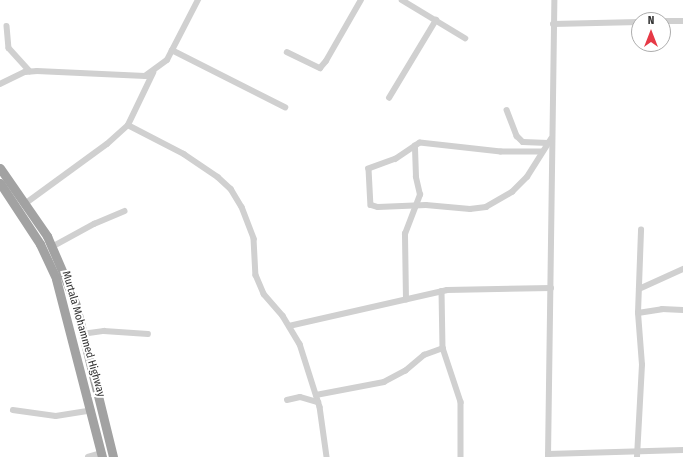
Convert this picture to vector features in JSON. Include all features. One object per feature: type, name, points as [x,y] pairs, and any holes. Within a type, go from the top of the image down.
[{"type":"highway","points":[[0,168],[26,203],[52,247],[76,306],[113,457]]},
{"type":"highway","name":"Murtala Mohammed Highway","points":[[0,183],[40,244],[56,279],[92,410],[102,455]]},
{"type":"street","points":[[26,203],[107,144],[128,125],[153,73],[167,60],[198,0]]},
{"type":"street","points":[[287,52],[320,68],[326,62],[361,0]]},
{"type":"street","points":[[402,0],[465,38]]},
{"type":"street","points":[[554,0],[550,141],[551,288],[548,455],[636,454],[683,450]]},
{"type":"street","points":[[390,98],[436,20]]},
{"type":"street","points":[[671,21],[683,21]]},
{"type":"street","points":[[553,24],[631,22]]},
{"type":"street","points":[[7,26],[9,48],[30,72]]},
{"type":"street","points":[[172,50],[285,107]]},
{"type":"street","points":[[0,84],[30,72],[137,76],[153,73]]},
{"type":"street","points":[[507,110],[517,136],[523,142],[550,141]]},
{"type":"street","points":[[128,125],[184,154],[231,189],[250,224],[254,239],[256,275],[264,294],[290,326],[300,344],[318,402],[327,457]]},
{"type":"street","points":[[542,152],[500,152],[424,142],[368,172],[371,205],[378,207],[414,205],[470,209],[486,206],[512,192],[527,177],[550,141]]},
{"type":"street","points":[[406,300],[405,234],[414,205],[420,195],[416,177],[415,146]]},
{"type":"street","points":[[52,247],[94,224],[124,211]]},
{"type":"street","points":[[636,454],[640,436],[642,365],[638,313],[641,230]]},
{"type":"street","points":[[639,289],[683,269]]},
{"type":"street","points":[[290,326],[369,306],[406,300],[452,289],[551,288]]},
{"type":"street","points":[[442,292],[443,348],[461,402],[461,457]]},
{"type":"street","points":[[638,313],[662,309],[683,310]]},
{"type":"street","points":[[82,334],[104,332],[148,334]]},
{"type":"street","points":[[316,395],[384,382],[400,374],[424,355],[443,348]]},
{"type":"street","points":[[287,400],[300,397],[318,402]]},
{"type":"street","points":[[13,410],[56,416],[92,410]]},
{"type":"street","points":[[88,457],[102,455]]}]
